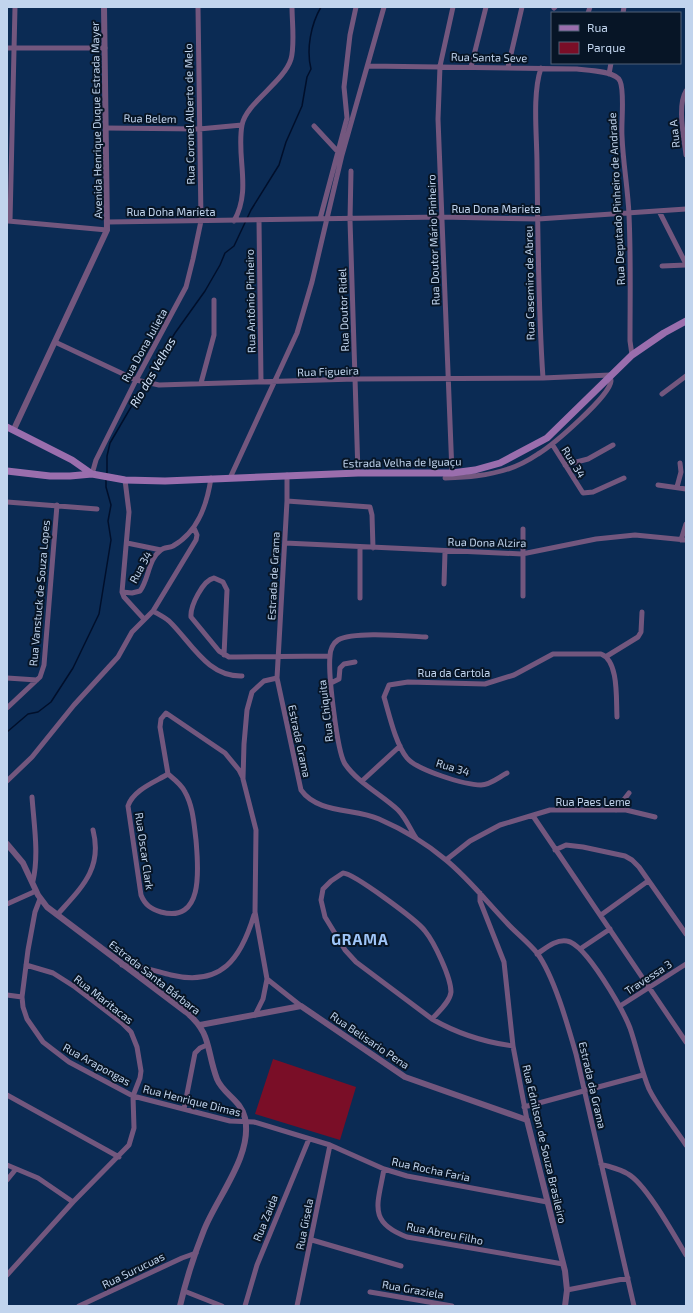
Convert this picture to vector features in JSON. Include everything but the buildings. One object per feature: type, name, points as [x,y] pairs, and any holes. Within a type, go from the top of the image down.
[{"type":"main road","name":"Estrada Velha de Iguaçu","points":[[7,471],[70,476],[96,474],[125,480],[358,473],[452,473],[500,464],[547,438],[632,355],[664,333],[686,321]]},
{"type":"main road","name":"Estrada Velha de Iguaçu","points":[[11,428],[96,474]]},
{"type":"main road","points":[[70,476],[75,469],[72,460]]},
{"type":"street","points":[[15,7],[9,221],[107,230]]},
{"type":"street","name":"Avenida Henrique Duque Estrada Mayer","points":[[11,428],[55,342],[107,230],[104,7]]},
{"type":"street","name":"Rua Coronel Alberto de Melo","points":[[198,7],[201,220]]},
{"type":"street","points":[[235,221],[240,210],[243,194],[242,126],[247,114],[281,75],[291,60],[292,7]]},
{"type":"street","points":[[230,478],[297,333],[312,282],[328,220],[347,118],[344,87],[350,35],[356,7]]},
{"type":"street","points":[[320,219],[368,66],[384,7]]},
{"type":"street","name":"Rua Doutor Mário Pinheiro","points":[[452,473],[438,119],[440,66],[453,7]]},
{"type":"street","points":[[471,67],[486,7]]},
{"type":"street","points":[[508,67],[522,7]]},
{"type":"street","points":[[7,48],[105,48]]},
{"type":"street","points":[[577,69],[578,64]]},
{"type":"street","points":[[609,74],[611,64]]},
{"type":"street","name":"Rua Santa Seve","points":[[368,66],[577,69],[609,74]]},
{"type":"street","name":"Rua Casemiro de Abreu","points":[[541,68],[537,80],[540,340],[543,378]]},
{"type":"street","name":"Rua Deputado Pinheiro de Andrade","points":[[609,74],[615,76],[621,82],[622,148],[629,214],[630,341],[632,355]]},
{"type":"street","name":"Rua A","points":[[686,91],[682,101],[686,155]]},
{"type":"street","name":"Rua Belem","points":[[106,128],[199,129],[242,126]]},
{"type":"street","points":[[314,126],[340,154]]},
{"type":"street","name":"Rua Doutor Ridel","points":[[351,171],[350,220],[358,473]]},
{"type":"street","name":"Rua Dona Marieta","points":[[235,221],[442,218],[538,219],[686,209]]},
{"type":"street","points":[[659,211],[686,264],[662,266]]},
{"type":"street","name":"Rua Doha Marieta","points":[[108,222],[201,220],[235,221]]},
{"type":"street","name":"Rua Dona Julieta","points":[[96,474],[96,460],[186,287],[201,220]]},
{"type":"street","name":"Rua Antônio Pinheiro","points":[[257,220],[261,382]]},
{"type":"street","points":[[201,383],[214,335],[214,300]]},
{"type":"street","name":"Rua Figueira","points":[[55,342],[137,380],[148,384],[164,385],[355,379],[543,378],[610,375]]},
{"type":"street","points":[[445,478],[478,477],[509,469],[538,454],[573,427],[608,389],[611,381],[610,375]]},
{"type":"street","points":[[662,394],[686,376]]},
{"type":"street","name":"Rua 34","points":[[552,444],[576,485],[585,494],[624,478]]},
{"type":"street","points":[[565,465],[588,459],[613,445]]},
{"type":"street","points":[[677,487],[681,472],[680,463]]},
{"type":"street","name":"Estrada de Grama","points":[[277,678],[285,543],[287,475]]},
{"type":"street","points":[[7,781],[32,757],[74,705],[118,657],[132,632],[153,611],[196,540],[197,535],[194,528],[204,508],[211,478]]},
{"type":"street","points":[[122,592],[129,512],[125,480]]},
{"type":"street","points":[[658,485],[686,489]]},
{"type":"street","points":[[287,501],[370,507],[372,514],[373,548]]},
{"type":"street","points":[[7,502],[97,509]]},
{"type":"street","name":"Rua Vanstuck de Souza Lopes","points":[[37,680],[44,665],[57,505]]},
{"type":"street","points":[[683,540],[686,524]]},
{"type":"street","name":"Rua 34","points":[[127,543],[161,550],[172,546],[194,528]]},
{"type":"street","points":[[522,529],[523,596]]},
{"type":"street","name":"Rua Dona Alzira","points":[[285,543],[445,552],[522,554],[596,540],[635,535],[663,536],[683,540]]},
{"type":"street","points":[[360,547],[360,598]]},
{"type":"street","name":"Rua 34","points":[[144,619],[124,597],[122,592],[132,593],[140,591],[154,560],[161,550]]},
{"type":"street","points":[[444,584],[445,552]]},
{"type":"street","points":[[224,655],[227,590],[223,582],[214,578],[205,582],[192,609],[191,617],[224,655],[236,657],[330,656],[334,643],[348,637],[367,635],[426,637]]},
{"type":"street","points":[[153,611],[168,621],[205,661],[216,669],[231,676],[242,676]]},
{"type":"street","points":[[617,717],[612,664],[607,656],[638,637],[641,632],[642,612]]},
{"type":"street","name":"Rua da Cartola","points":[[384,697],[387,687],[391,683],[432,682],[485,684],[514,675],[553,654],[589,653],[607,656]]},
{"type":"street","name":"Rua Chiquita","points":[[330,656],[331,683],[341,756],[350,770],[401,813],[417,840]]},
{"type":"street","points":[[331,683],[339,679],[340,668],[344,664],[355,662]]},
{"type":"street","points":[[7,678],[37,680]]},
{"type":"street","points":[[243,779],[244,744],[249,698],[256,686],[264,681],[277,678]]},
{"type":"street","name":"Estrada Grama","points":[[277,678],[298,782],[304,795],[319,804],[366,814],[379,819],[417,840],[446,860],[480,893]]},
{"type":"street","points":[[7,708],[37,680]]},
{"type":"street","name":"Rua 34","points":[[384,697],[400,746],[406,757],[416,764],[462,781],[481,785],[506,773]]},
{"type":"street","points":[[168,774],[160,727],[161,719],[166,713],[225,753],[239,770],[243,779],[256,830],[255,912],[267,979],[263,999],[255,1014]]},
{"type":"street","points":[[362,781],[400,746]]},
{"type":"street","name":"Rua Oscar Clark","points":[[168,774],[185,790],[190,802],[196,842],[198,875],[196,889],[188,907],[178,913],[166,914],[148,906],[141,895],[128,806],[132,798],[139,791],[168,774]]},
{"type":"street","points":[[616,810],[629,793]]},
{"type":"street","points":[[32,797],[36,840],[33,881]]},
{"type":"street","name":"Rua Paes Leme","points":[[446,860],[470,841],[500,825],[550,810],[634,811],[655,817]]},
{"type":"street","points":[[533,816],[686,1042]]},
{"type":"street","points":[[57,915],[86,881],[92,871],[96,844],[93,830]]},
{"type":"street","name":"Estrada Santa Bárbara","points":[[7,844],[23,863],[33,881],[40,899],[57,915],[186,1012],[200,1025],[218,1081],[238,1103],[245,1122],[244,1146],[241,1156],[213,1211],[196,1254],[180,1306]]},
{"type":"street","points":[[555,850],[566,845],[625,856],[632,860],[639,867],[684,927],[686,934]]},
{"type":"street","points":[[432,1019],[451,994],[441,963],[424,929],[390,902],[352,876],[343,873],[331,881],[321,895],[322,908],[345,950],[368,971],[432,1019],[470,1038],[513,1046]]},
{"type":"street","points":[[601,915],[648,881]]},
{"type":"street","points":[[7,904],[36,891]]},
{"type":"street","name":"Estrada da Grama","points":[[480,893],[537,954],[550,978],[566,1020],[634,1306]]},
{"type":"street","name":"Rua Ednilson de Souza Brasileiro","points":[[480,893],[480,901],[504,962],[513,1046],[524,1107],[563,1264],[567,1290],[565,1306]]},
{"type":"street","name":"Rua Arapongas","points":[[7,1275],[73,1202],[120,1156],[129,1145],[133,1138],[135,1118],[133,1096],[69,1062],[43,1042],[27,1018],[22,997],[35,912],[40,899]]},
{"type":"street","points":[[122,965],[135,965],[190,978],[202,977],[220,971],[232,962],[239,953],[246,939],[255,912]]},
{"type":"street","points":[[580,948],[610,928]]},
{"type":"street","points":[[537,954],[560,941],[568,941],[580,948],[620,1006],[635,1043],[643,1075],[650,1091],[686,1145]]},
{"type":"street","name":"Travessa 3","points":[[620,1006],[686,964]]},
{"type":"street","name":"Rua Maritacas","points":[[26,966],[53,973],[75,987],[122,1023],[131,1032],[137,1047],[140,1064],[140,1078],[133,1096]]},
{"type":"street","points":[[267,979],[301,1006]]},
{"type":"street","points":[[7,995],[22,997]]},
{"type":"street","points":[[200,1025],[301,1006]]},
{"type":"street","name":"Rua Belisario Pena","points":[[301,1006],[404,1077],[527,1120]]},
{"type":"street","points":[[184,1109],[195,1053],[200,1048],[207,1045]]},
{"type":"street","points":[[524,1107],[643,1075]]},
{"type":"street","points":[[7,1095],[120,1156]]},
{"type":"street","name":"Rua Henrique Dimas","points":[[133,1096],[230,1121],[245,1122]]},
{"type":"street","name":"Rua Rocha Faria","points":[[245,1122],[254,1122],[330,1145],[384,1169],[407,1176],[547,1202]]},
{"type":"street","name":"Rua Zaida","points":[[245,1306],[257,1265],[309,1139]]},
{"type":"street","name":"Rua Gisela","points":[[297,1306],[312,1240],[330,1145]]},
{"type":"street","points":[[601,1164],[619,1170],[634,1179],[652,1202],[686,1255]]},
{"type":"street","points":[[7,1165],[38,1178],[73,1202]]},
{"type":"street","points":[[7,1180],[16,1169]]},
{"type":"street","name":"Rua Abreu Filho","points":[[384,1169],[378,1214],[382,1223],[389,1229],[407,1238],[563,1264]]},
{"type":"street","points":[[312,1240],[401,1266]]},
{"type":"street","name":"Rua Surucuas","points":[[79,1306],[182,1258],[196,1254]]},
{"type":"street","points":[[567,1290],[628,1278]]},
{"type":"street","points":[[184,1291],[222,1306]]},
{"type":"street","name":"Rua Graziela","points":[[370,1292],[452,1306]]},
{"type":"green space","points":[[273,1059],[356,1087],[340,1140],[255,1114]]},
{"type":"waterway","name":"Rio das Velhas","points":[[147,380],[175,333],[205,291],[225,253],[234,246],[251,210],[279,165],[286,142],[302,106],[307,77],[311,69],[309,53],[310,37],[317,14],[321,7]]},
{"type":"waterway","name":"Rio das Velhas","points":[[107,474],[107,456],[110,443],[145,383]]},
{"type":"waterway","name":"Rio das Velhas","points":[[7,732],[28,714],[38,712],[51,702],[73,668],[99,614],[111,540],[108,521],[111,505],[106,487],[106,479]]},
{"type":"district","name":"GRAMA","points":[[360,939]]}]
